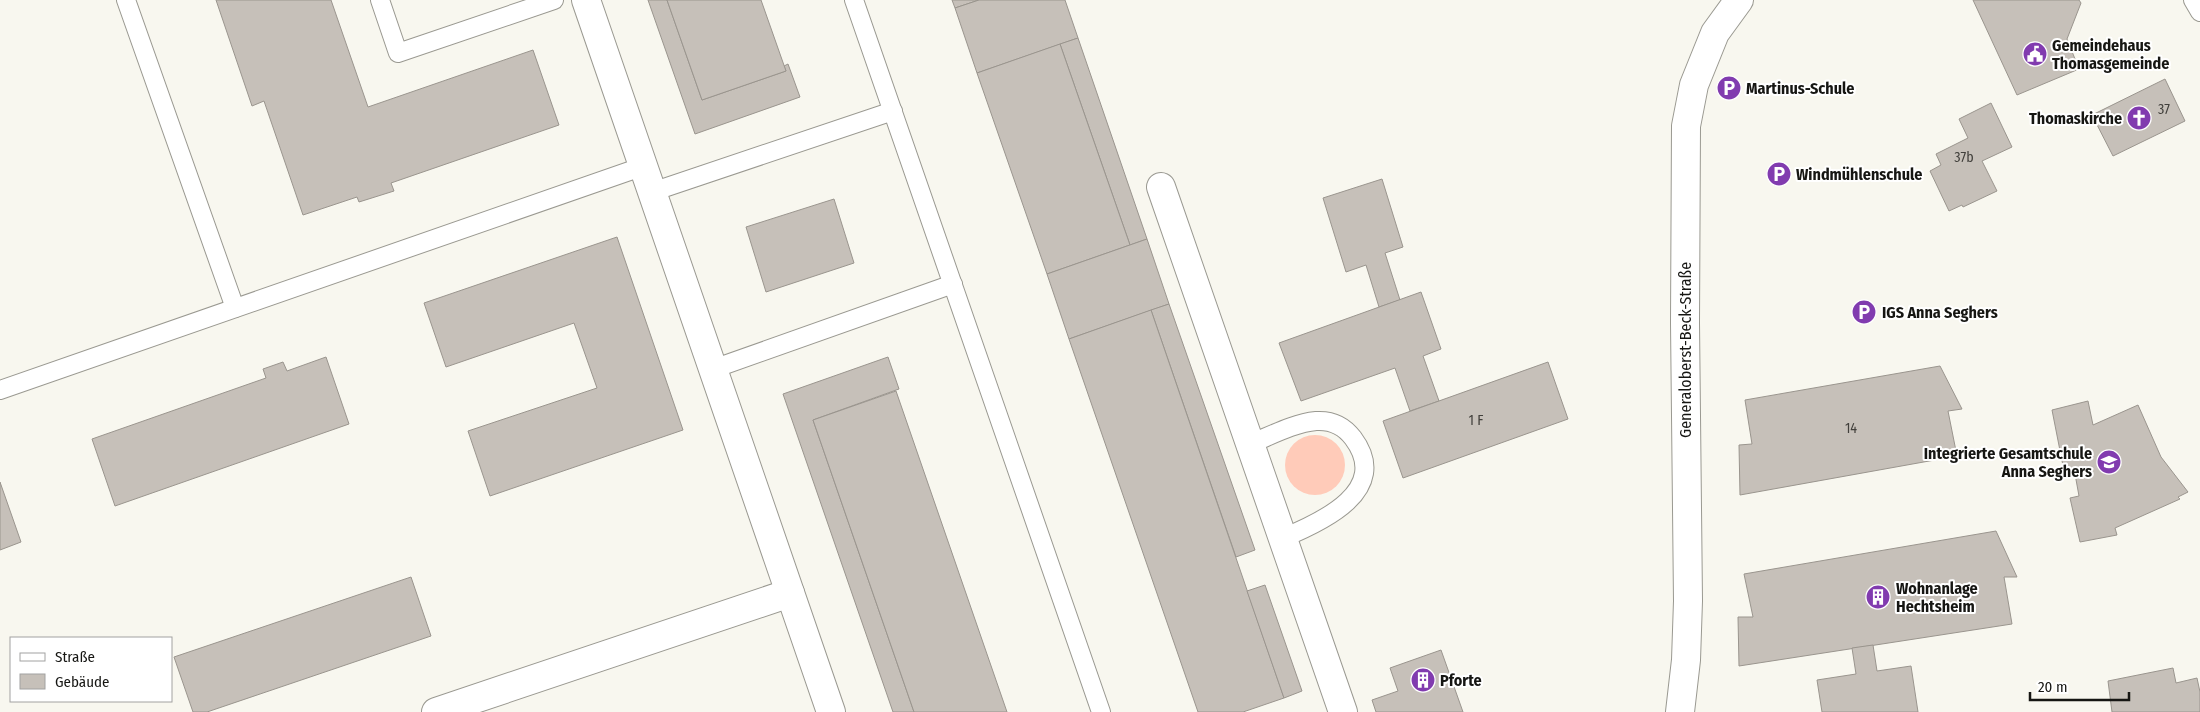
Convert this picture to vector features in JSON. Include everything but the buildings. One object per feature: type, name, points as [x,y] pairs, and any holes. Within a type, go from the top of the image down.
[{"type":"street","points":[[586,0],[831,712]]},
{"type":"street","name":"Generaloberst-Beck-Straße","points":[[1680,712],[1686,660],[1688,601],[1684,323],[1686,126],[1694,85],[1715,33],[1739,0]]},
{"type":"street","points":[[1161,187],[1343,712]]},
{"type":"street","points":[[436,712],[790,593]]},
{"type":"lane","points":[[126,0],[235,308]]},
{"type":"lane","points":[[380,0],[398,53],[554,0]]},
{"type":"lane","points":[[854,0],[1101,712]]},
{"type":"lane","points":[[2193,0],[2200,12]]},
{"type":"lane","points":[[652,192],[893,111]]},
{"type":"lane","points":[[0,390],[644,166]]},
{"type":"lane","points":[[714,369],[953,284]]},
{"type":"lane","points":[[1250,444],[1315,421],[1334,423],[1346,430],[1357,444],[1363,457],[1365,473],[1358,490],[1338,510],[1314,525],[1282,538]]},
{"type":"shaded area","points":[[1315,435],[1331,440],[1336,444],[1340,449],[1345,465],[1340,481],[1336,486],[1331,490],[1315,495],[1299,490],[1294,486],[1290,481],[1285,465],[1290,449],[1294,444],[1299,440]]},
{"type":"place","name":"Gemeindehaus Thomasgemeinde","points":[[2035,54]]},
{"type":"place","name":"Martinus-Schule","points":[[1729,88]]},
{"type":"place","name":"Thomaskirche","points":[[2139,118]]},
{"type":"place","name":"Windmühlenschule","points":[[1779,174]]},
{"type":"place","name":"IGS Anna Seghers","points":[[1864,312]]},
{"type":"place","name":"Integrierte Gesamtschule Anna Seghers","points":[[2109,462]]},
{"type":"place","name":"Wohnanlage Hechtsheim","points":[[1878,597]]},
{"type":"place","name":"Pforte","points":[[1423,680]]}]
